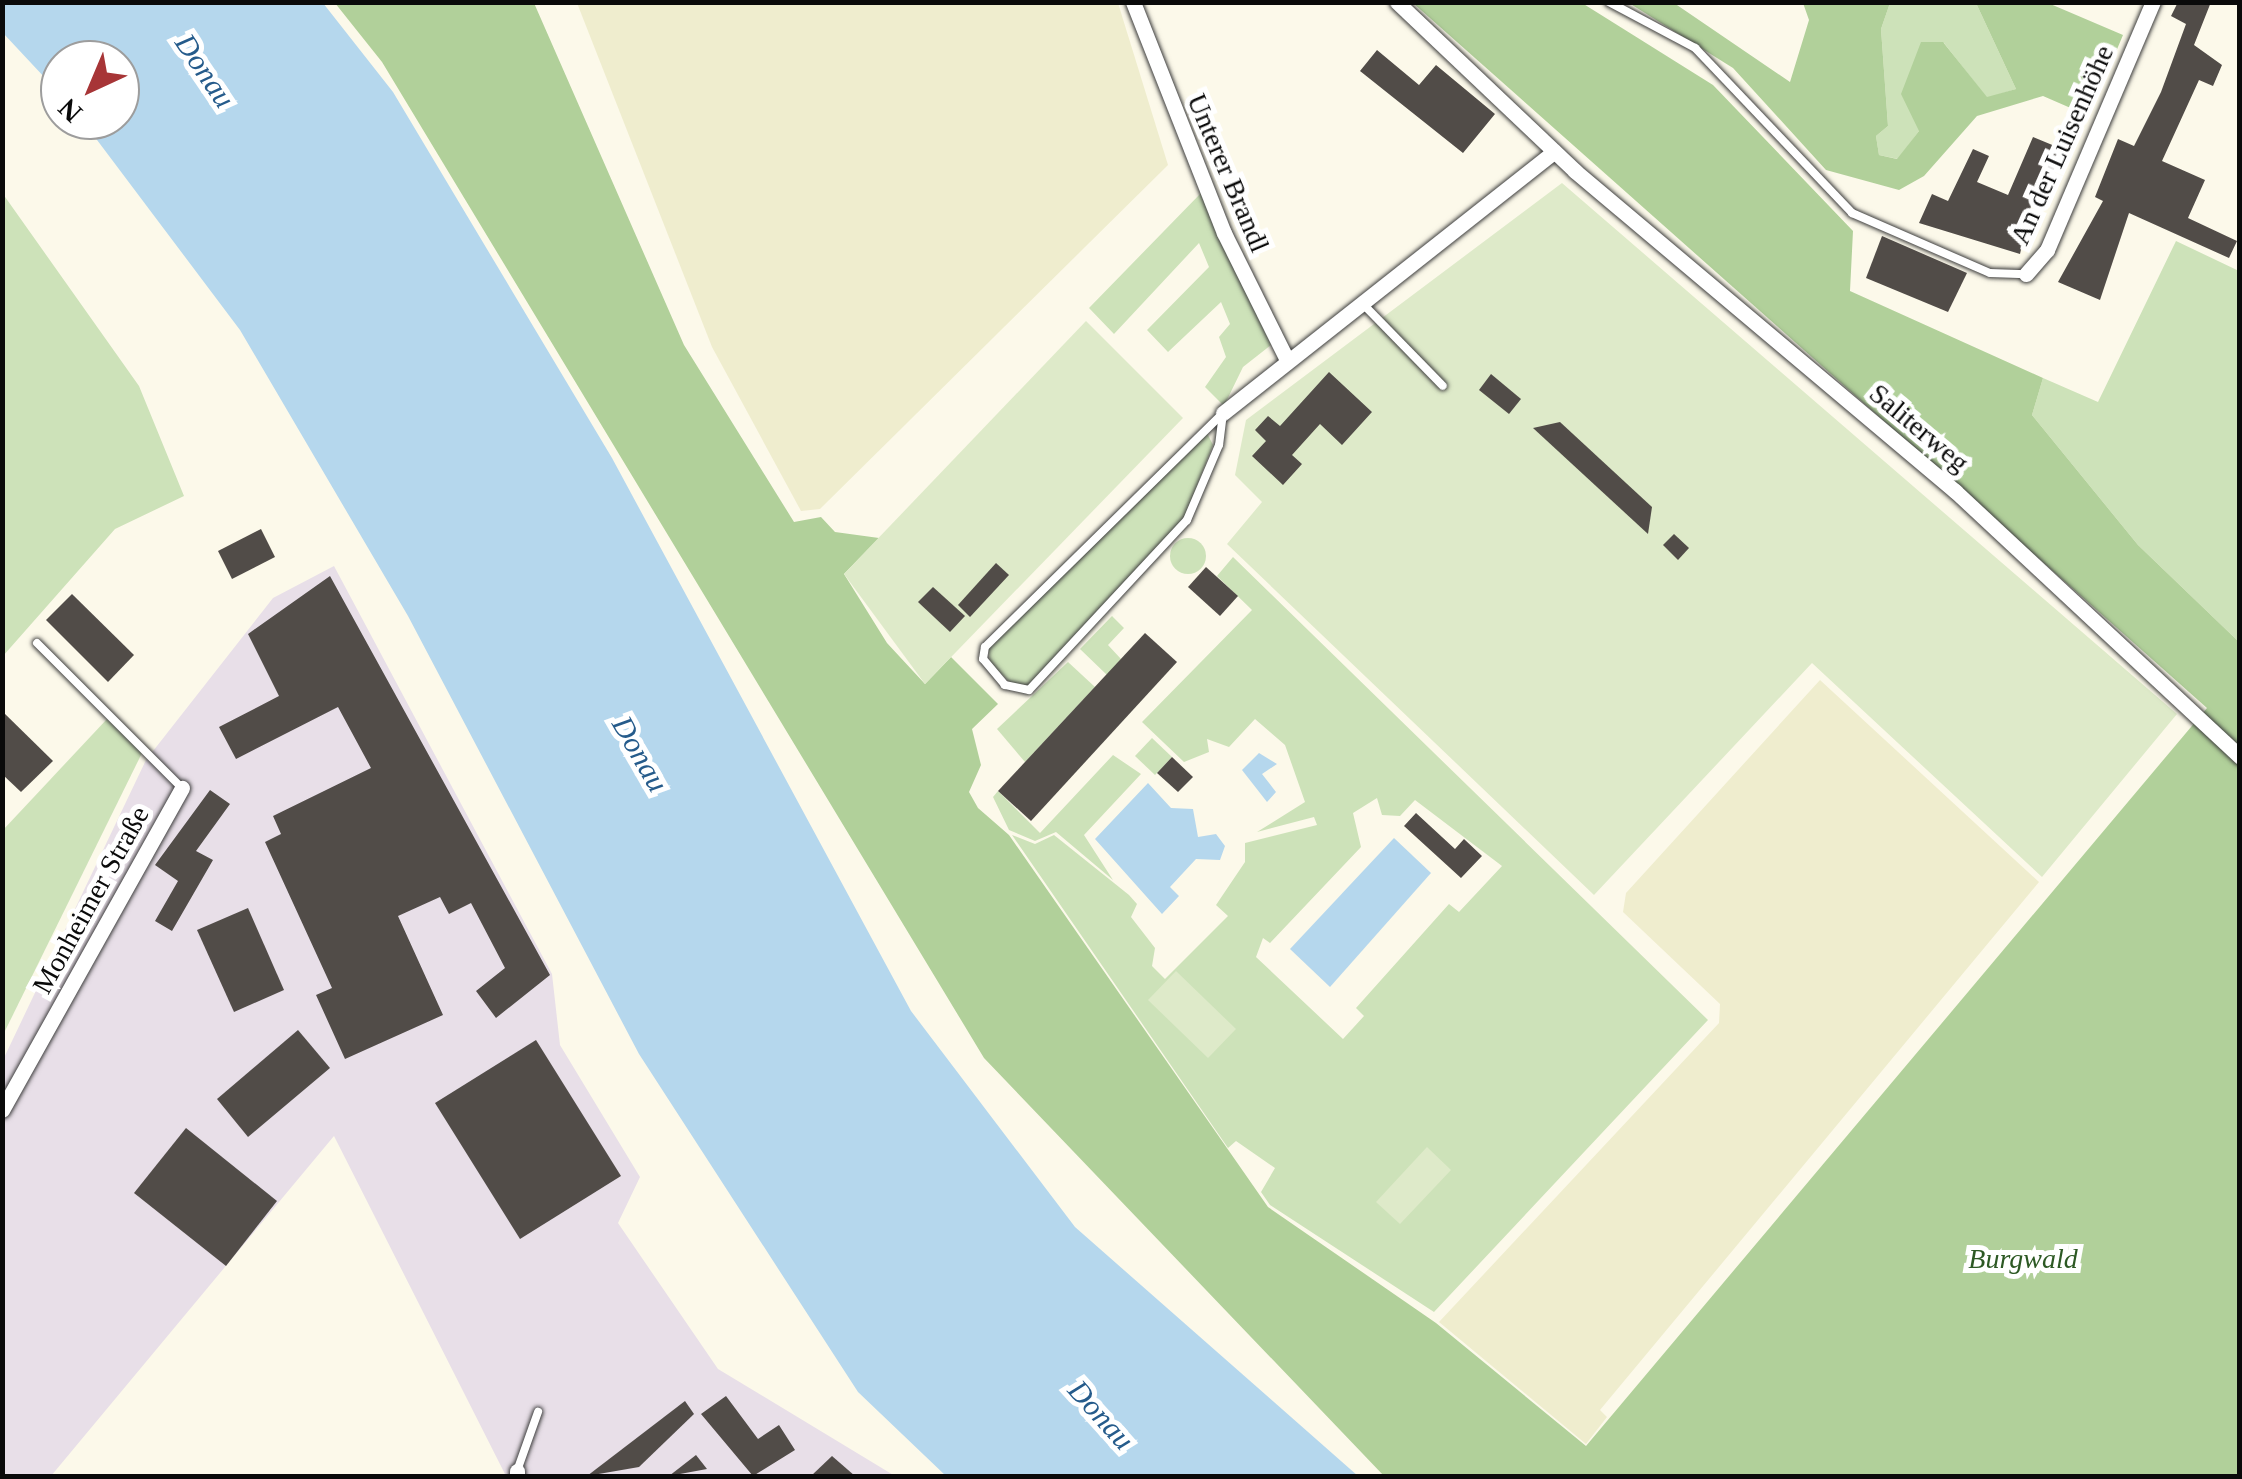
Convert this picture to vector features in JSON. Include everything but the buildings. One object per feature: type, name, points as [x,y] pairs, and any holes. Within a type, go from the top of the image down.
[{"type":"street","name":"Unterer Brandl","points":[[1134,2],[1224,233],[1286,360]]},
{"type":"street","points":[[1222,413],[1554,152],[1397,2]]},
{"type":"street","name":"An der Luisenhöhe","points":[[2026,274],[2047,250],[2154,2]]},
{"type":"street","name":"Saliterweg","points":[[1554,152],[1956,491],[2240,757]]},
{"type":"street","name":"Monheimer Straße","points":[[2,1110],[182,788]]},
{"type":"lane","name":"An der Luisenhöhe","points":[[1609,2],[1695,48],[1852,213],[1990,273],[2026,274]]},
{"type":"lane","points":[[1361,302],[1443,386]]},
{"type":"lane","points":[[1222,413],[1219,445],[1187,520],[1030,690],[1005,684],[983,659],[985,647],[1222,413]]},
{"type":"lane","name":"Monheimer Straße","points":[[36,643],[182,788]]},
{"type":"lane","points":[[516,1474],[538,1412]]},
{"type":"shaded area","points":[[577,3],[1118,3],[1168,165],[820,509],[801,511],[712,347]]},
{"type":"shaded area","points":[[334,566],[552,974],[560,1045],[640,1177],[618,1223],[718,1369],[895,1476],[506,1476],[334,1136],[51,1476],[3,1476],[2,1062],[146,760],[273,598]]},
{"type":"shaded area","points":[[1820,680],[2039,882],[1600,1410],[1607,1417],[1586,1444],[1439,1322],[1719,1023],[1720,1004],[1623,912],[1626,893]]},
{"type":"green space","name":"Burgwald","points":[[335,3],[534,3],[684,345],[794,522],[821,517],[835,532],[879,538],[844,574],[887,643],[925,684],[951,657],[998,704],[972,729],[981,765],[969,792],[978,808],[1009,835],[1268,1207],[1436,1323],[1586,1446],[2207,708],[1413,3],[1582,3],[1713,85],[1853,231],[1850,291],[2043,378],[2032,415],[2138,545],[2239,642],[2239,1476],[1384,1476],[984,1058],[382,62]]},
{"type":"green space","points":[[1629,3],[1674,3],[1790,82],[1809,20],[1803,3],[1890,3],[1881,29],[1888,126],[1876,136],[1879,155],[1897,159],[1919,131],[1901,94],[1921,42],[1943,42],[1987,97],[2016,89],[1976,3],[2048,3],[2123,35],[2089,116],[2043,96],[1977,116],[1924,176],[1899,190],[1826,170],[1733,68]]},
{"type":"green space","points":[[1890,3],[1976,3],[2016,89],[1987,98],[1944,43],[1919,131],[1898,159],[1879,155],[1876,136],[1888,126],[1881,29]]},
{"type":"green space","points":[[1562,183],[2177,714],[2042,877],[1812,663],[1594,895],[1227,544],[1262,502],[1235,475],[1246,420]]},
{"type":"green space","points":[[1201,193],[1271,345],[1243,367],[1224,406],[1205,387],[1226,357],[1219,337],[1230,324],[1221,302],[1168,352],[1147,330],[1209,267],[1199,243],[1114,334],[1089,308]]},
{"type":"green space","points":[[3,194],[139,386],[184,496],[115,529],[3,656]]},
{"type":"green space","points":[[2176,241],[2239,271],[2239,642],[2138,545],[2032,415],[2043,378],[2098,402]]},
{"type":"green space","points":[[1086,321],[1183,418],[925,684],[844,574]]},
{"type":"green space","points":[[1204,427],[1213,445],[1184,518],[1027,686],[1012,684],[990,663],[989,649]]},
{"type":"green space","points":[[1188,538],[1201,543],[1206,556],[1201,569],[1188,574],[1175,569],[1170,556],[1175,543]]},
{"type":"green space","points":[[1233,557],[1708,1020],[1434,1312],[1270,1205],[1261,1192],[1275,1168],[1236,1141],[1228,1148],[1012,835],[1035,844],[1054,835],[1129,895],[1137,904],[1131,917],[1155,948],[1152,966],[1165,979],[1228,916],[1216,905],[1245,862],[1245,843],[1317,825],[1314,817],[1257,832],[1305,802],[1285,745],[1255,719],[1229,747],[1207,739],[1209,752],[1184,762],[1142,722],[1252,610],[1217,576]],"holes":[[[1377,798],[1382,815],[1400,816],[1415,800],[1502,866],[1459,912],[1449,904],[1356,1008],[1364,1016],[1343,1039],[1256,957],[1263,938],[1270,943],[1361,847],[1353,813]]]},
{"type":"green space","points":[[1112,616],[1124,628],[1108,645],[1121,659],[1107,675],[1080,649]]},
{"type":"green space","points":[[1068,662],[1095,687],[1025,762],[997,729]]},
{"type":"green space","points":[[107,719],[142,753],[3,1035],[3,830]]},
{"type":"green space","points":[[1152,738],[1172,757],[1155,775],[1135,756]]},
{"type":"green space","points":[[1113,755],[1141,774],[1084,835],[1113,880],[1056,832],[1035,841],[1009,830],[993,797],[998,791],[1040,833]]},
{"type":"green space","points":[[1176,971],[1236,1029],[1208,1058],[1148,1000]]},
{"type":"green space","points":[[1427,1147],[1451,1170],[1400,1224],[1376,1202]]},
{"type":"water","name":"Donau","points":[[3,2],[323,3],[393,92],[612,458],[911,1011],[1075,1227],[1358,1476],[946,1476],[858,1392],[639,1054],[408,616],[240,330],[97,140],[140,140],[140,40],[40,40],[40,73],[3,33]]},
{"type":"water","points":[[1259,753],[1277,764],[1262,774],[1276,792],[1267,802],[1242,770]]},
{"type":"water","points":[[1148,783],[1171,808],[1193,809],[1198,837],[1216,834],[1225,846],[1220,860],[1196,859],[1170,887],[1179,896],[1162,914],[1095,839]]},
{"type":"water","points":[[1394,838],[1431,873],[1330,987],[1290,949]]}]
